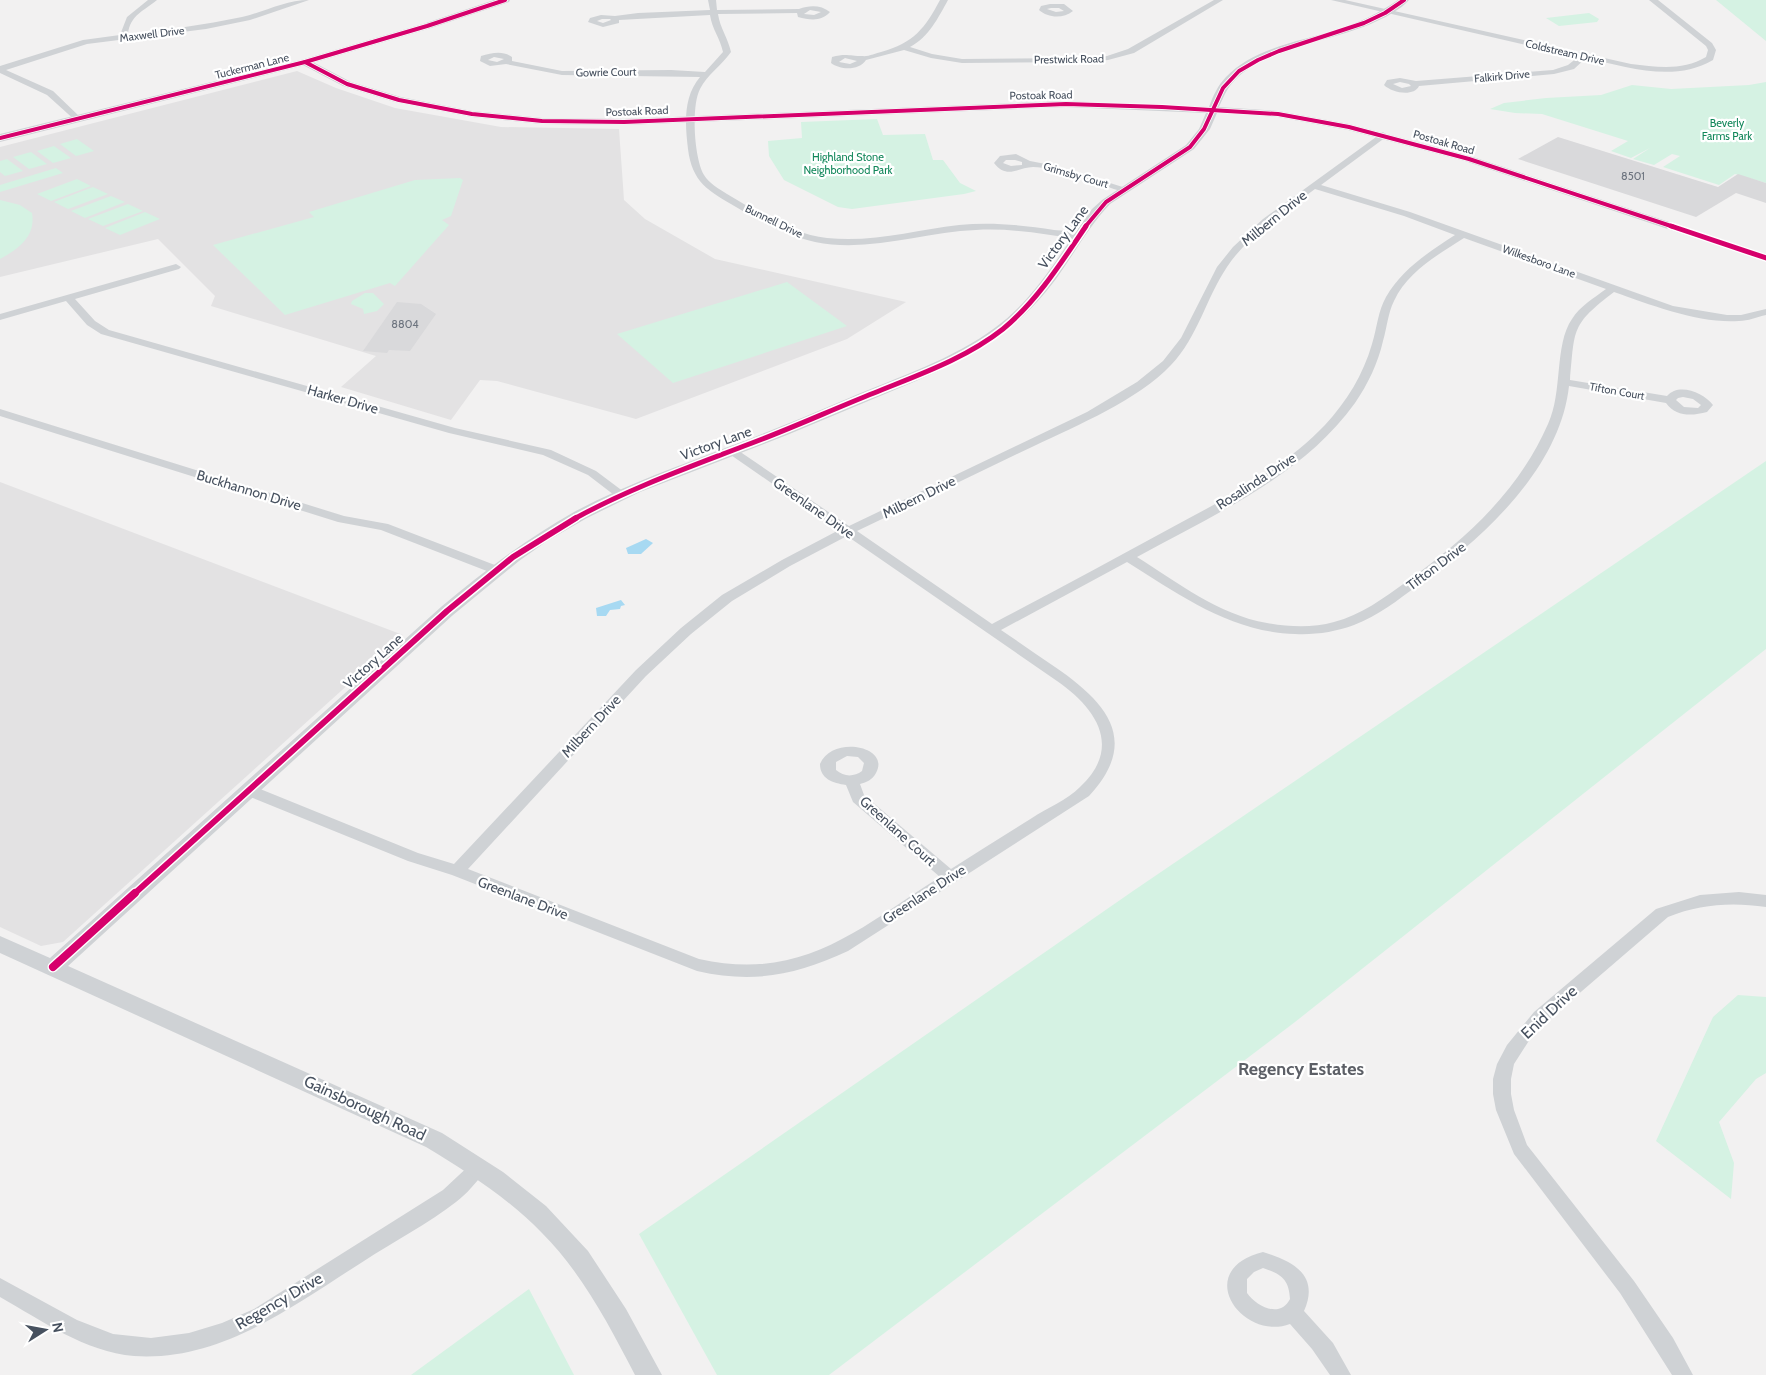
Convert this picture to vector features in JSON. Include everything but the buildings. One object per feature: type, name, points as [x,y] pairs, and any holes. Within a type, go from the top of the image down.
[{"type":"main road","name":"Tuckerman Lane","points":[[0,138],[305,62],[411,31],[505,0]]},
{"type":"street","points":[[124,37],[124,27],[129,17],[153,0]]},
{"type":"street","name":"Maxwell Drive","points":[[0,70],[86,42],[228,23],[305,0]]},
{"type":"street","name":"Bunnell Drive","points":[[712,0],[716,28],[725,42],[726,52],[722,60],[695,90],[691,103],[694,165],[701,178],[718,192],[804,236],[829,241],[859,242],[959,228],[988,226],[1023,228],[1078,236]]},
{"type":"street","points":[[860,58],[906,48],[921,36],[944,0]]},
{"type":"street","name":"Prestwick Road","points":[[906,48],[931,56],[962,61],[1087,60],[1108,58],[1130,51],[1219,0]]},
{"type":"street","name":"Coldstream Drive","points":[[1335,0],[1631,66],[1655,68],[1690,66],[1710,58],[1712,54],[1710,45],[1653,0]]},
{"type":"street","name":"Victory Lane","points":[[53,967],[447,611],[496,570],[556,528],[622,494],[677,470],[732,451],[809,420],[917,374],[990,337],[1026,307],[1101,207],[1124,189],[1196,141],[1204,132],[1225,84],[1248,66],[1276,53],[1356,28],[1388,12],[1404,0]]},
{"type":"street","points":[[615,18],[638,15],[714,12],[800,11]]},
{"type":"street","name":"Falkirk Drive","points":[[1415,84],[1554,72],[1571,67],[1584,56]]},
{"type":"street","name":"Postoak Road","points":[[305,62],[342,81],[399,100],[457,112],[577,122],[1066,104],[1214,109],[1301,117],[1383,135],[1519,174],[1766,258]]},
{"type":"street","name":"Gowrie Court","points":[[506,62],[565,73],[667,72],[708,75]]},
{"type":"street","points":[[0,70],[50,93],[77,119]]},
{"type":"street","name":"Milbern Drive","points":[[457,871],[641,672],[686,631],[727,598],[764,575],[847,531],[1091,414],[1141,384],[1167,363],[1186,339],[1222,267],[1236,249],[1266,222],[1383,135]]},
{"type":"street","name":"Grimsby Court","points":[[1027,163],[1053,168],[1124,189]]},
{"type":"street","name":"Wilkesboro Lane","points":[[1314,186],[1405,213],[1672,309],[1708,316],[1741,318],[1766,312]]},
{"type":"street","name":"Rosalinda Drive","points":[[991,630],[1268,477],[1303,451],[1345,409],[1367,374],[1376,350],[1384,315],[1396,289],[1419,264],[1463,234]]},
{"type":"street","points":[[0,317],[176,267]]},
{"type":"street","name":"Tifton Drive","points":[[1128,556],[1216,609],[1242,620],[1263,626],[1305,630],[1324,629],[1356,619],[1391,599],[1450,557],[1497,514],[1516,491],[1541,452],[1554,425],[1565,382],[1567,346],[1571,330],[1580,315],[1590,305],[1613,288]]},
{"type":"street","name":"Harker Drive","points":[[68,298],[90,323],[105,332],[454,431],[547,452],[592,473],[622,494]]},
{"type":"street","name":"Tifton Court","points":[[1565,382],[1670,400]]},
{"type":"street","name":"Buckhannon Drive","points":[[0,412],[342,519],[408,534],[496,570]]},
{"type":"street","name":"Greenlane Drive","points":[[248,790],[413,857],[457,871],[697,965],[725,971],[756,972],[793,968],[842,947],[1084,792],[1099,774],[1106,759],[1109,744],[1104,720],[1090,701],[1062,678],[732,451]]},
{"type":"street","name":"Greenlane Court","points":[[852,781],[858,798],[950,877]]},
{"type":"street","name":"Enid Drive","points":[[1683,1375],[1666,1342],[1634,1295],[1520,1149],[1501,1099],[1501,1077],[1506,1059],[1522,1036],[1547,1011],[1662,913],[1681,904],[1712,898],[1745,897],[1766,901]]},
{"type":"street","name":"Gainsborough Road","points":[[0,944],[434,1140],[479,1167],[504,1185],[551,1226],[578,1260],[618,1318],[648,1375]]},
{"type":"street","name":"Regency Drive","points":[[0,1287],[88,1334],[113,1343],[154,1347],[198,1340],[242,1325],[261,1315],[450,1196],[479,1167]]},
{"type":"street","points":[[1292,1313],[1314,1334],[1342,1375]]},
{"type":"shaded area","points":[[297,71],[336,88],[395,108],[501,127],[619,129],[624,200],[645,219],[715,259],[906,302],[847,339],[636,419],[497,381],[480,380],[451,420],[341,387],[376,356],[211,306],[215,296],[158,239],[0,277],[0,147]]},
{"type":"shaded area","points":[[0,482],[403,635],[63,942],[41,946],[0,927]]},
{"type":"green space","points":[[1716,0],[1766,0],[1766,41]]},
{"type":"green space","points":[[1589,13],[1599,19],[1597,22],[1559,26],[1546,18]]},
{"type":"green space","name":"Beverly Farms Park","points":[[1766,82],[1766,183],[1735,174],[1719,185],[1663,167],[1680,156],[1672,154],[1654,165],[1633,159],[1650,148],[1631,158],[1611,151],[1628,141],[1542,114],[1515,113],[1490,109],[1504,103],[1546,98],[1601,95],[1632,85],[1671,89],[1749,85]]},
{"type":"green space","name":"Highland Stone Neighborhood Park","points":[[877,119],[883,135],[925,134],[933,160],[943,160],[960,183],[976,191],[852,209],[838,207],[784,180],[769,156],[768,141],[802,138],[801,122]]},
{"type":"green space","points":[[77,139],[94,151],[76,156],[60,144]]},
{"type":"green space","points":[[54,146],[71,158],[53,163],[37,151]]},
{"type":"green space","points":[[31,152],[47,164],[29,169],[13,157]]},
{"type":"green space","points":[[7,159],[23,171],[5,176],[0,172],[0,161]]},
{"type":"green space","points":[[56,168],[63,173],[0,192],[0,185]]},
{"type":"green space","points":[[460,178],[463,180],[451,216],[442,220],[449,225],[395,286],[390,283],[285,315],[213,245],[314,217],[309,212],[415,180]]},
{"type":"green space","points":[[77,179],[91,186],[51,201],[37,194]]},
{"type":"green space","points":[[93,187],[108,194],[68,209],[54,202]]},
{"type":"green space","points":[[111,196],[125,202],[85,218],[71,211]]},
{"type":"green space","points":[[0,200],[20,205],[32,213],[33,221],[25,241],[14,251],[0,259]]},
{"type":"green space","points":[[128,204],[143,211],[103,226],[88,219]]},
{"type":"green space","points":[[145,212],[160,219],[120,235],[105,228]]},
{"type":"green space","points":[[787,282],[847,326],[673,383],[617,334]]},
{"type":"green space","points":[[365,293],[373,293],[384,304],[377,311],[364,314],[363,309],[351,304],[352,301]]},
{"type":"green space","points":[[1766,461],[1766,649],[1295,1022],[829,1375],[717,1375],[639,1234],[1133,891]]},
{"type":"green space","points":[[1738,995],[1766,997],[1766,1073],[1756,1079],[1719,1122],[1734,1163],[1731,1199],[1656,1141],[1713,1017]]},
{"type":"green space","points":[[529,1289],[574,1375],[411,1375]]},
{"type":"water","points":[[646,539],[653,543],[641,554],[628,554],[626,548]]},
{"type":"water","points":[[621,600],[625,605],[621,606],[620,609],[610,610],[606,616],[597,616],[596,608]]},
{"type":"cycle path","points":[[0,138],[305,62],[427,26],[505,0]]},
{"type":"cycle path","points":[[53,967],[447,611],[513,557],[556,529],[608,501],[781,432],[911,378],[967,352],[1001,330],[1029,304],[1053,274],[1096,212],[1106,202],[1190,147],[1204,129],[1223,88],[1239,71],[1279,51],[1364,23],[1385,13],[1404,0]]},
{"type":"cycle path","points":[[305,62],[347,84],[399,100],[472,114],[542,121],[624,122],[1066,104],[1162,107],[1278,114],[1349,127],[1469,159],[1766,258]]},
{"type":"district","name":"Regency Estates","points":[[1301,1069]]}]
